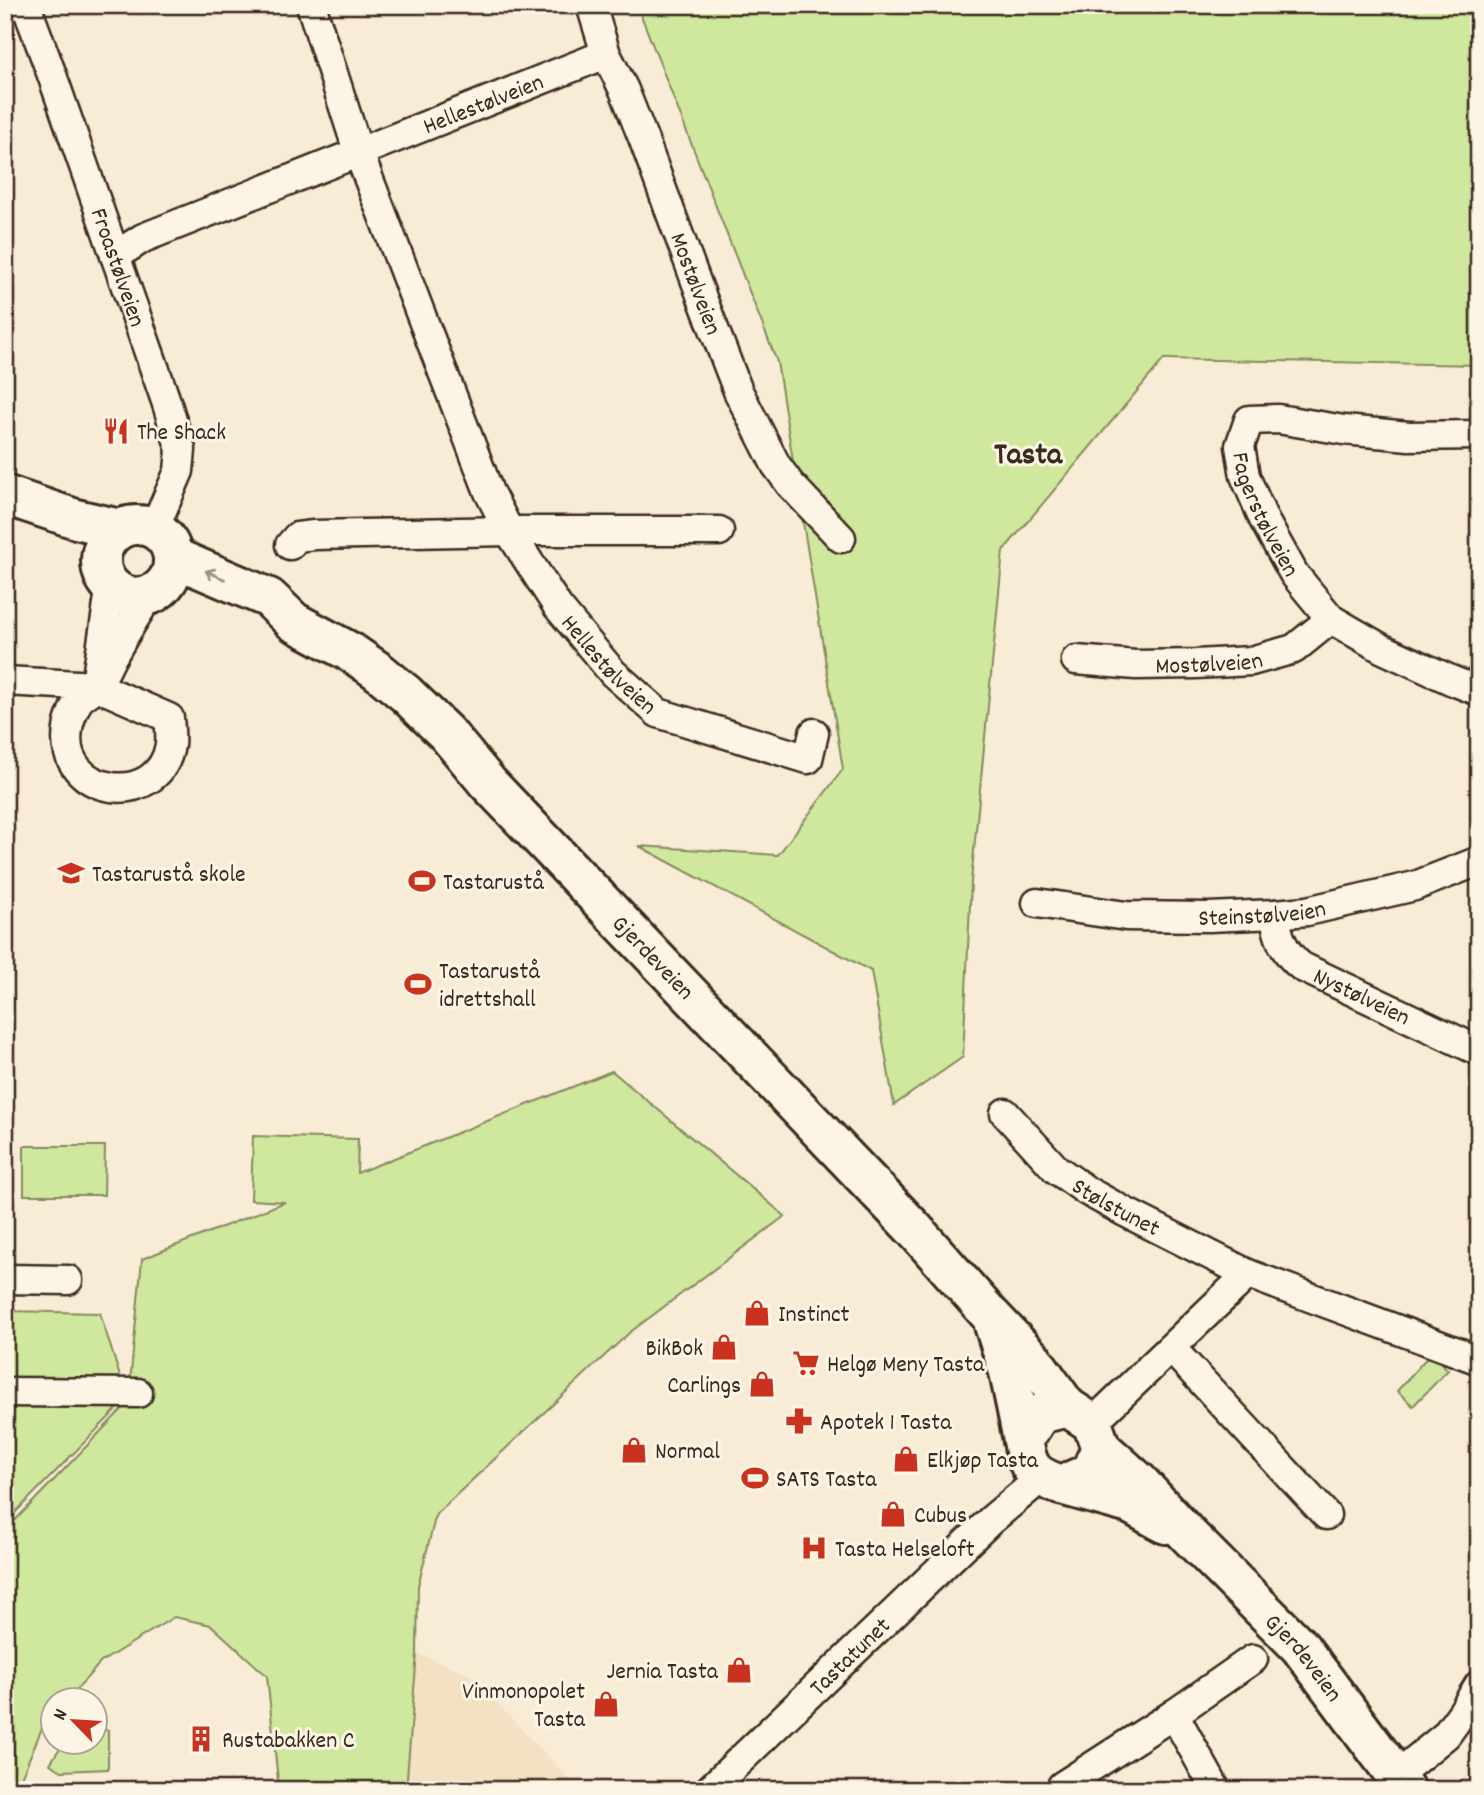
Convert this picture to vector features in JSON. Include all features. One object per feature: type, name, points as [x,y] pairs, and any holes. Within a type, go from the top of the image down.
[{"type":"main road","name":"Gjerdeveien","points":[[5,495],[76,519],[138,564]]},
{"type":"main road","name":"Gjerdeveien","points":[[5,511],[67,542],[138,564],[260,617],[294,622],[352,653],[406,694],[448,735],[488,783],[869,1181],[1034,1361],[1087,1426],[1189,1536],[1300,1647],[1401,1783]]},
{"type":"main road","name":"Gjerdeveien","points":[[991,1316],[1038,1466],[1130,1504],[1189,1536]]},
{"type":"main road","points":[[1040,1413],[1087,1426],[1090,1473],[1038,1466],[1040,1413]]},
{"type":"street","name":"Froastølveien","points":[[5,681],[96,686],[138,564],[179,471],[181,450],[26,5]]},
{"type":"street","name":"Hellestølveien","points":[[311,5],[358,151],[489,492],[509,531],[565,615],[612,673],[658,713],[808,759],[814,733]]},
{"type":"street","name":"Mostølveien","points":[[591,5],[606,54],[634,114],[738,391],[776,465],[790,484],[841,538]]},
{"type":"street","name":"Hellestølveien","points":[[115,256],[143,238],[606,54]]},
{"type":"street","name":"Fagerstølveien","points":[[1479,435],[1409,436],[1344,430],[1278,419],[1249,420],[1240,446],[1245,476],[1264,520],[1294,574],[1331,619],[1381,648],[1479,691]]},
{"type":"street","points":[[290,545],[297,537],[314,535],[719,531]]},
{"type":"street","name":"Mostølveien","points":[[1076,660],[1136,665],[1251,661],[1294,649],[1331,619]]},
{"type":"street","name":"Steinstølveien","points":[[1037,903],[1126,916],[1209,918],[1276,914],[1319,908],[1415,886],[1479,862]]},
{"type":"street","name":"Nystølveien","points":[[1276,914],[1283,947],[1301,967],[1479,1051]]},
{"type":"street","name":"Stølstunet","points":[[1005,1113],[1056,1169],[1087,1191],[1125,1212],[1248,1274],[1479,1360]]},
{"type":"street","points":[[1087,1426],[1248,1274]]},
{"type":"street","points":[[5,1279],[68,1280]]},
{"type":"street","points":[[1171,1348],[1326,1515]]},
{"type":"street","points":[[5,1392],[138,1393]]},
{"type":"street","name":"Tastatunet","points":[[709,1790],[991,1520],[1038,1466]]},
{"type":"street","points":[[1062,1786],[1253,1659]]},
{"type":"street","points":[[1401,1783],[1446,1735],[1479,1685]]},
{"type":"street","points":[[1174,1714],[1216,1790]]},
{"type":"shaded area","points":[[417,1653],[469,1674],[580,1790],[406,1790]]},
{"type":"green space","points":[[637,5],[1479,5],[1479,365],[1164,359],[1003,551],[971,882],[963,1057],[894,1105],[871,971],[639,846],[778,855],[843,769],[777,362]]},
{"type":"green space","points":[[612,1071],[785,1216],[629,1333],[436,1514],[418,1586],[417,1653],[406,1790],[279,1790],[267,1676],[211,1625],[174,1617],[101,1662],[80,1686],[38,1686],[38,1738],[16,1790],[5,1790],[5,1531],[128,1403],[142,1259],[285,1202],[251,1200],[253,1136],[358,1139],[357,1173]]},
{"type":"green space","points":[[24,1146],[105,1146],[104,1195],[24,1195]]},
{"type":"green space","points":[[5,1311],[100,1313],[127,1399],[5,1523]]},
{"type":"green space","points":[[1431,1353],[1448,1370],[1413,1406],[1397,1391]]},
{"type":"green space","points":[[55,1756],[108,1756],[108,1769],[62,1771],[50,1764]]},
{"type":"place","name":"The Shack","points":[[116,431]]},
{"type":"place","name":"Tastarustå skole","points":[[71,873]]},
{"type":"place","name":"Tastarustå","points":[[422,881]]},
{"type":"place","name":"Tastarustå idrettshall","points":[[418,984]]},
{"type":"place","name":"Instinct","points":[[757,1313]]},
{"type":"place","name":"BikBok","points":[[724,1347]]},
{"type":"place","name":"Helgø Meny Tasta","points":[[806,1363]]},
{"type":"place","name":"Carlings","points":[[762,1384]]},
{"type":"place","name":"Apotek 1 Tasta","points":[[799,1421]]},
{"type":"place","name":"Normal","points":[[634,1450]]},
{"type":"place","name":"Elkjøp Tasta","points":[[906,1459]]},
{"type":"place","name":"SATS Tasta","points":[[755,1478]]},
{"type":"place","name":"Cubus","points":[[893,1514]]},
{"type":"place","name":"Tasta Helseloft","points":[[814,1548]]},
{"type":"place","name":"Jernia Tasta","points":[[739,1670]]},
{"type":"place","name":"Vinmonopolet Tasta","points":[[606,1704]]},
{"type":"place","name":"Rustabakken C","points":[[201,1739]]},
{"type":"district","name":"Tasta","points":[[1028,452]]}]
